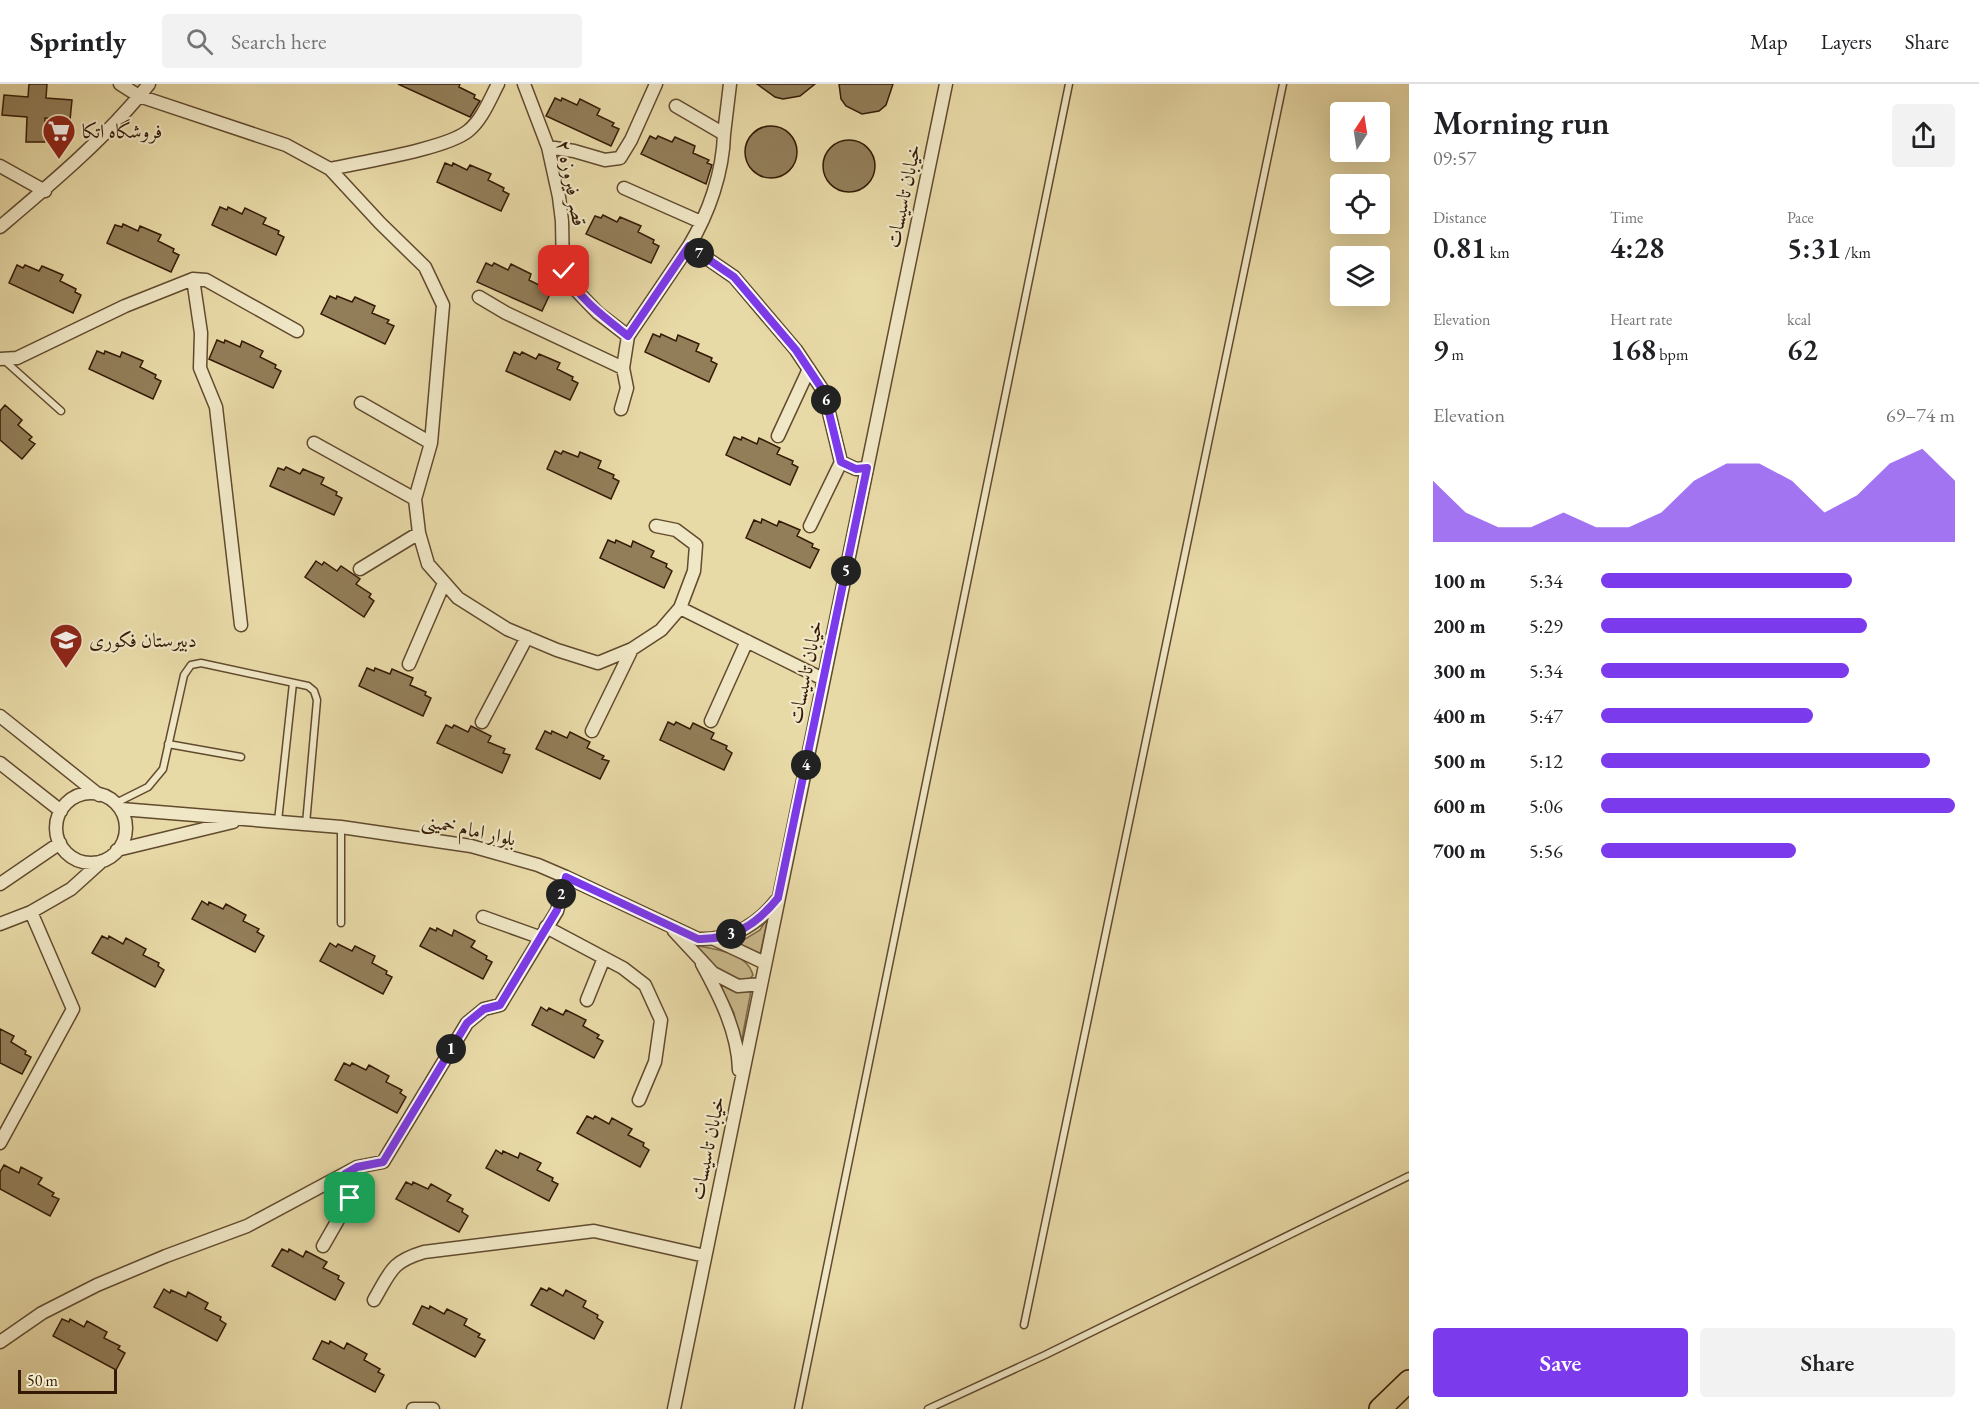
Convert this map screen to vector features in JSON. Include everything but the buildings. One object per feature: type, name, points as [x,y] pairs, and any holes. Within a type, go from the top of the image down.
[{"type":"highway","points":[[1380,1409],[1409,1381]]},
{"type":"street","points":[[120,84],[139,96],[286,145],[330,169],[380,224],[424,267],[443,305],[431,443],[415,499],[419,533],[428,564],[458,598],[507,629],[557,650],[598,663],[632,649],[661,630],[680,608],[694,571],[696,545],[676,530],[656,526]]},
{"type":"street","points":[[0,227],[45,191],[149,84]]},
{"type":"street","points":[[330,169],[435,146],[457,138],[470,130],[498,84]]},
{"type":"street","name":"قصر فیروزه ۲","points":[[524,84],[548,147],[562,221],[564,271],[571,285],[598,313],[628,336]]},
{"type":"street","points":[[548,147],[574,151],[605,160],[620,158],[631,140],[656,84]]},
{"type":"street","points":[[621,409],[627,388],[623,368],[628,336],[689,246],[719,175],[730,84]]},
{"type":"street","name":"خیابان تاسیسات","points":[[674,1409],[946,84]]},
{"type":"street","points":[[675,106],[724,134]]},
{"type":"street","points":[[0,166],[45,191]]},
{"type":"street","points":[[624,189],[701,222]]},
{"type":"street","points":[[689,246],[734,277],[796,350],[824,392],[841,462],[810,526]]},
{"type":"street","points":[[193,279],[201,333],[200,368],[216,408],[241,625]]},
{"type":"street","points":[[2,360],[17,358],[125,306],[193,279],[206,280],[297,331]]},
{"type":"street","points":[[479,297],[506,313],[623,368]]},
{"type":"street","points":[[778,436],[810,369]]},
{"type":"street","points":[[361,403],[431,443]]},
{"type":"street","points":[[314,443],[415,499]]},
{"type":"street","points":[[841,462],[856,469],[867,468]]},
{"type":"street","points":[[360,569],[419,533]]},
{"type":"street","points":[[409,664],[444,583]]},
{"type":"street","points":[[680,608],[824,679]]},
{"type":"street","points":[[482,722],[527,637]]},
{"type":"street","points":[[711,721],[747,641]]},
{"type":"street","points":[[592,730],[632,649]]},
{"type":"street","points":[[0,716],[100,796],[118,806],[126,827],[124,836],[114,854],[102,861],[71,890],[31,912],[0,924]]},
{"type":"street","points":[[0,763],[61,811]]},
{"type":"street","points":[[100,796],[93,794],[79,796],[66,804],[56,826],[60,843],[69,855],[81,862],[102,861]]},
{"type":"street","name":"بلوار امام خمینی","points":[[118,806],[244,820],[341,827],[471,846],[538,865],[698,939],[714,939]]},
{"type":"street","name":"بلوار امام خمینی","points":[[117,850],[244,820]]},
{"type":"street","points":[[0,884],[60,843]]},
{"type":"street","points":[[0,1342],[42,1313],[97,1285],[247,1226],[357,1167],[383,1162],[467,1023],[484,1009],[500,1005],[557,910],[566,877]]},
{"type":"street","points":[[714,939],[747,929],[764,915],[778,898]]},
{"type":"street","points":[[0,1143],[73,1009],[31,912]]},
{"type":"street","points":[[483,917],[542,932],[604,958],[645,984],[661,1020],[655,1062],[639,1100]]},
{"type":"street","points":[[672,928],[712,973],[738,986],[761,984]]},
{"type":"street","points":[[714,939],[765,963]]},
{"type":"street","points":[[587,1000],[604,958]]},
{"type":"street","points":[[702,964],[725,1006],[738,1061],[739,1089]]},
{"type":"street","points":[[323,1246],[350,1198],[345,1174]]},
{"type":"street","points":[[374,1300],[393,1266],[405,1258],[424,1252],[594,1232],[705,1256]]},
{"type":"street","points":[[413,1409],[433,1409]]},
{"type":"lane","points":[[800,1409],[1069,84]]},
{"type":"lane","points":[[1024,1326],[1283,84]]},
{"type":"lane","points":[[2,360],[61,411]]},
{"type":"lane","points":[[118,806],[148,787],[163,769],[184,675],[191,665],[201,663],[308,686],[314,691],[317,700],[306,824]]},
{"type":"lane","points":[[278,821],[293,683]]},
{"type":"lane","points":[[168,744],[241,757]]},
{"type":"lane","points":[[341,827],[341,923]]},
{"type":"lane","points":[[928,1409],[1409,1176]]},
{"type":"shaded area","points":[[768,917],[760,955],[737,944],[760,930]]},
{"type":"shaded area","points":[[685,943],[734,955],[749,966],[753,975],[749,980],[731,977],[715,968]]},
{"type":"shaded area","points":[[718,982],[730,989],[751,991],[740,1049],[734,1013]]},
{"type":"place","name":"فروشگاه اتکا","points":[[59,160]]},
{"type":"place","name":"دبیرستان فکوری","points":[[66,669]]},
{"type":"route","points":[[350,1198],[345,1174],[357,1167],[383,1162],[467,1023],[484,1009],[500,1005],[557,910],[566,877],[698,939],[714,939],[747,929],[764,915],[778,898],[867,468],[856,469],[841,462],[824,392],[796,350],[734,277],[689,246],[628,336],[598,313],[571,285],[564,271]]}]
